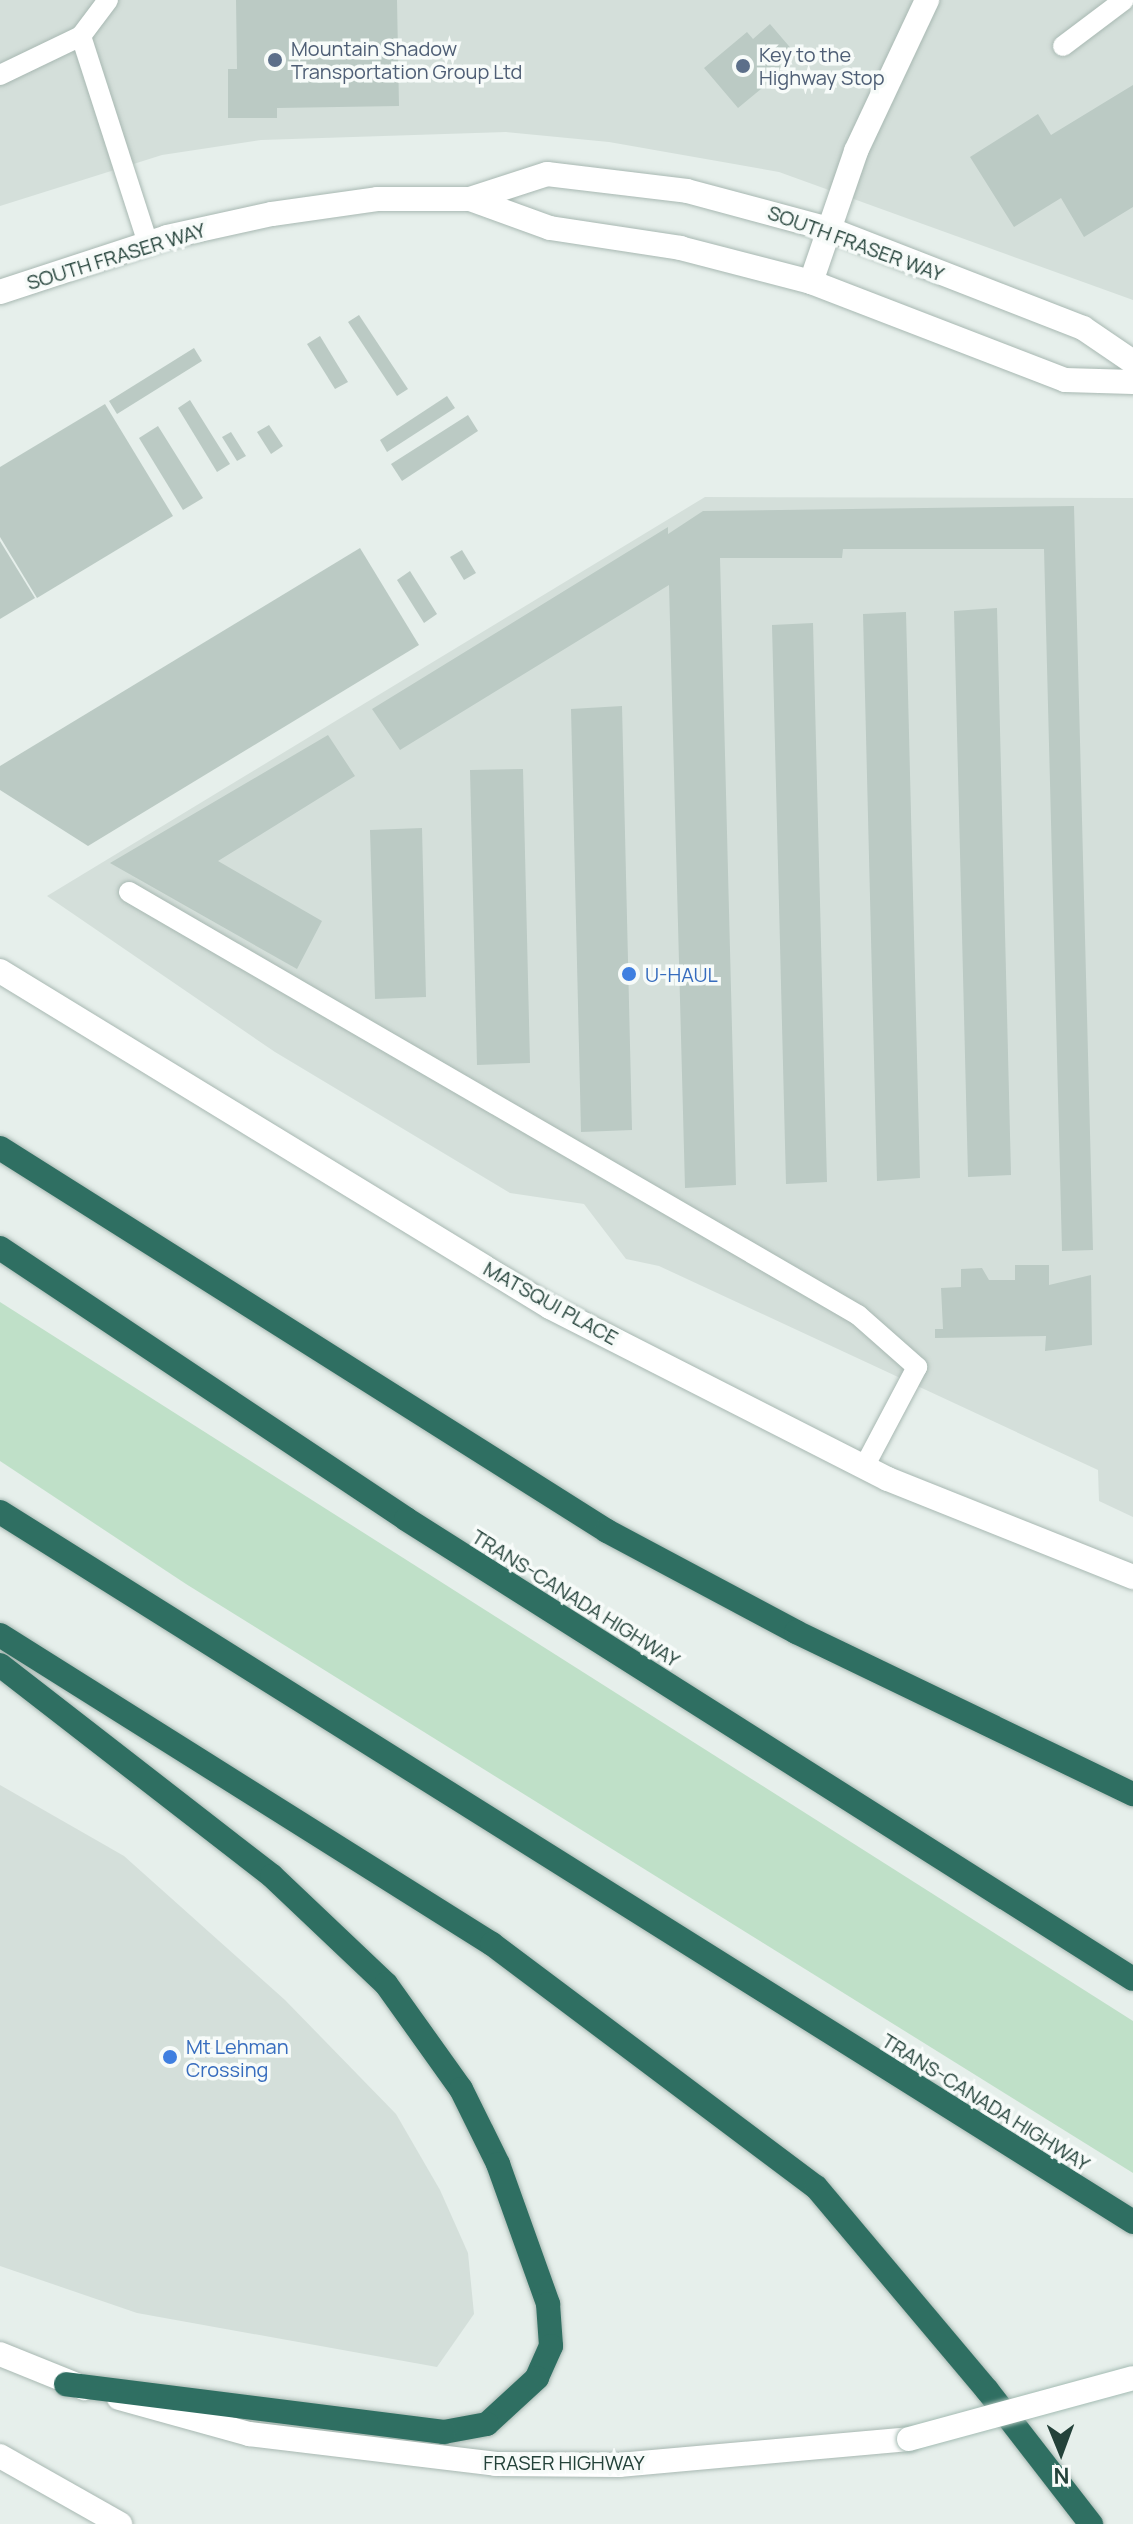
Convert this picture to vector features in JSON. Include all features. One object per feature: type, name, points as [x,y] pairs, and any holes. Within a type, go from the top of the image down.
[{"type":"highway","points":[[0,1148],[607,1531],[796,1632],[1133,1794]]},
{"type":"highway","name":"TRANS-CANADA HIGHWAY","points":[[0,1248],[406,1519],[1133,1979]]},
{"type":"highway","name":"TRANS-CANADA HIGHWAY","points":[[0,1512],[1133,2222]]},
{"type":"highway","points":[[0,1635],[492,1944],[816,2187],[987,2390],[1091,2524]]},
{"type":"highway","points":[[0,1665],[272,1876],[386,1984],[461,2089],[498,2164],[548,2304],[551,2346],[537,2378],[487,2424],[444,2432],[66,2384]]},
{"type":"street","points":[[811,282],[873,111],[927,0]]},
{"type":"street","name":"SOUTH FRASER WAY","points":[[0,292],[148,243],[272,214],[377,199],[470,199],[547,174],[687,191],[829,229],[1083,328],[1133,362]]},
{"type":"street","name":"SOUTH FRASER WAY","points":[[470,199],[550,228],[680,248],[811,282],[1065,380],[1133,382]]},
{"type":"street","name":"MATSQUI PLACE","points":[[0,971],[550,1307],[864,1467],[1015,1533],[1133,1577]]},
{"type":"street","name":"FRASER HIGHWAY","points":[[0,2354],[66,2384],[249,2434],[496,2464],[619,2465],[909,2439],[1133,2378]]},
{"type":"street","points":[[0,2456],[120,2524]]},
{"type":"lane","points":[[0,75],[81,36],[108,0]]},
{"type":"lane","points":[[1063,46],[1124,0]]},
{"type":"lane","points":[[81,36],[148,243]]},
{"type":"lane","points":[[129,892],[858,1315],[917,1367],[864,1467]]},
{"type":"shaded area","points":[[0,0],[1133,0],[1133,300],[779,172],[609,142],[506,132],[261,140],[162,155],[0,206]]},
{"type":"shaded area","name":"U-HAUL","points":[[705,497],[1133,498],[1133,1517],[1099,1501],[1098,1470],[659,1266],[626,1259],[584,1204],[510,1193],[275,1052],[47,896]]},
{"type":"shaded area","name":"Mt Lehman Crossing","points":[[0,1785],[124,1856],[285,2000],[396,2114],[440,2190],[468,2253],[474,2314],[437,2367],[137,2313],[0,2266]]},
{"type":"green space","points":[[0,1302],[1133,2021],[1133,2173],[186,1584],[0,1461]]},
{"type":"building","points":[[236,0],[397,0],[399,106],[277,108],[277,118],[228,118],[228,69],[237,69]]},
{"type":"building","name":"Key to the Highway Stop","points":[[770,24],[794,52],[779,65],[784,70],[738,108],[704,68],[747,32],[753,39]]},
{"type":"building","points":[[1133,85],[1133,207],[1084,237],[1061,198],[1014,227],[970,157],[1038,114],[1051,135]]},
{"type":"building","points":[[359,315],[408,389],[397,396],[348,322]]},
{"type":"building","points":[[320,336],[348,382],[335,389],[307,344]]},
{"type":"building","points":[[194,348],[202,361],[117,414],[109,401]]},
{"type":"building","points":[[447,396],[455,408],[387,452],[380,440]]},
{"type":"building","points":[[190,400],[230,464],[217,472],[178,408]]},
{"type":"building","points":[[105,404],[173,516],[37,598],[0,537],[0,467]]},
{"type":"building","points":[[468,415],[478,431],[402,481],[391,464]]},
{"type":"building","points":[[269,425],[283,446],[271,454],[257,432]]},
{"type":"building","points":[[158,426],[203,498],[183,510],[139,438]]},
{"type":"building","points":[[231,432],[246,456],[237,461],[222,437]]},
{"type":"building","points":[[1074,506],[1093,1250],[1062,1251],[1044,549],[843,549],[842,558],[720,558],[736,1185],[685,1188],[669,585],[400,750],[372,709],[668,527],[668,534],[703,511]]},
{"type":"building","points":[[0,541],[35,598],[0,619]]},
{"type":"building","points":[[360,548],[419,645],[88,846],[0,790],[0,766]]},
{"type":"building","points":[[462,550],[476,573],[464,580],[450,557]]},
{"type":"building","points":[[410,571],[437,614],[424,623],[397,580]]},
{"type":"building","points":[[997,608],[1011,1175],[968,1177],[954,611]]},
{"type":"building","points":[[906,612],[920,1178],[877,1181],[863,614]]},
{"type":"building","points":[[813,623],[827,1182],[786,1184],[772,625]]},
{"type":"building","points":[[622,706],[632,1130],[581,1132],[571,709]]},
{"type":"building","points":[[328,735],[355,776],[218,861],[322,921],[297,969],[110,863]]},
{"type":"building","points":[[523,769],[530,1063],[477,1065],[470,770]]},
{"type":"building","points":[[422,828],[426,997],[375,999],[370,830]]},
{"type":"building","points":[[1015,1265],[1049,1265],[1049,1285],[1091,1275],[1092,1345],[1045,1351],[1046,1336],[935,1338],[935,1329],[943,1329],[941,1288],[961,1287],[961,1269],[982,1268],[989,1280],[1015,1280]]},
{"type":"place","name":"Mountain Shadow Transportation Group Ltd","points":[[275,60]]},
{"type":"place","name":"Key to the Highway Stop","points":[[743,66]]},
{"type":"place","name":"U-HAUL","points":[[629,974]]},
{"type":"place","name":"Mt Lehman Crossing","points":[[170,2057]]}]
